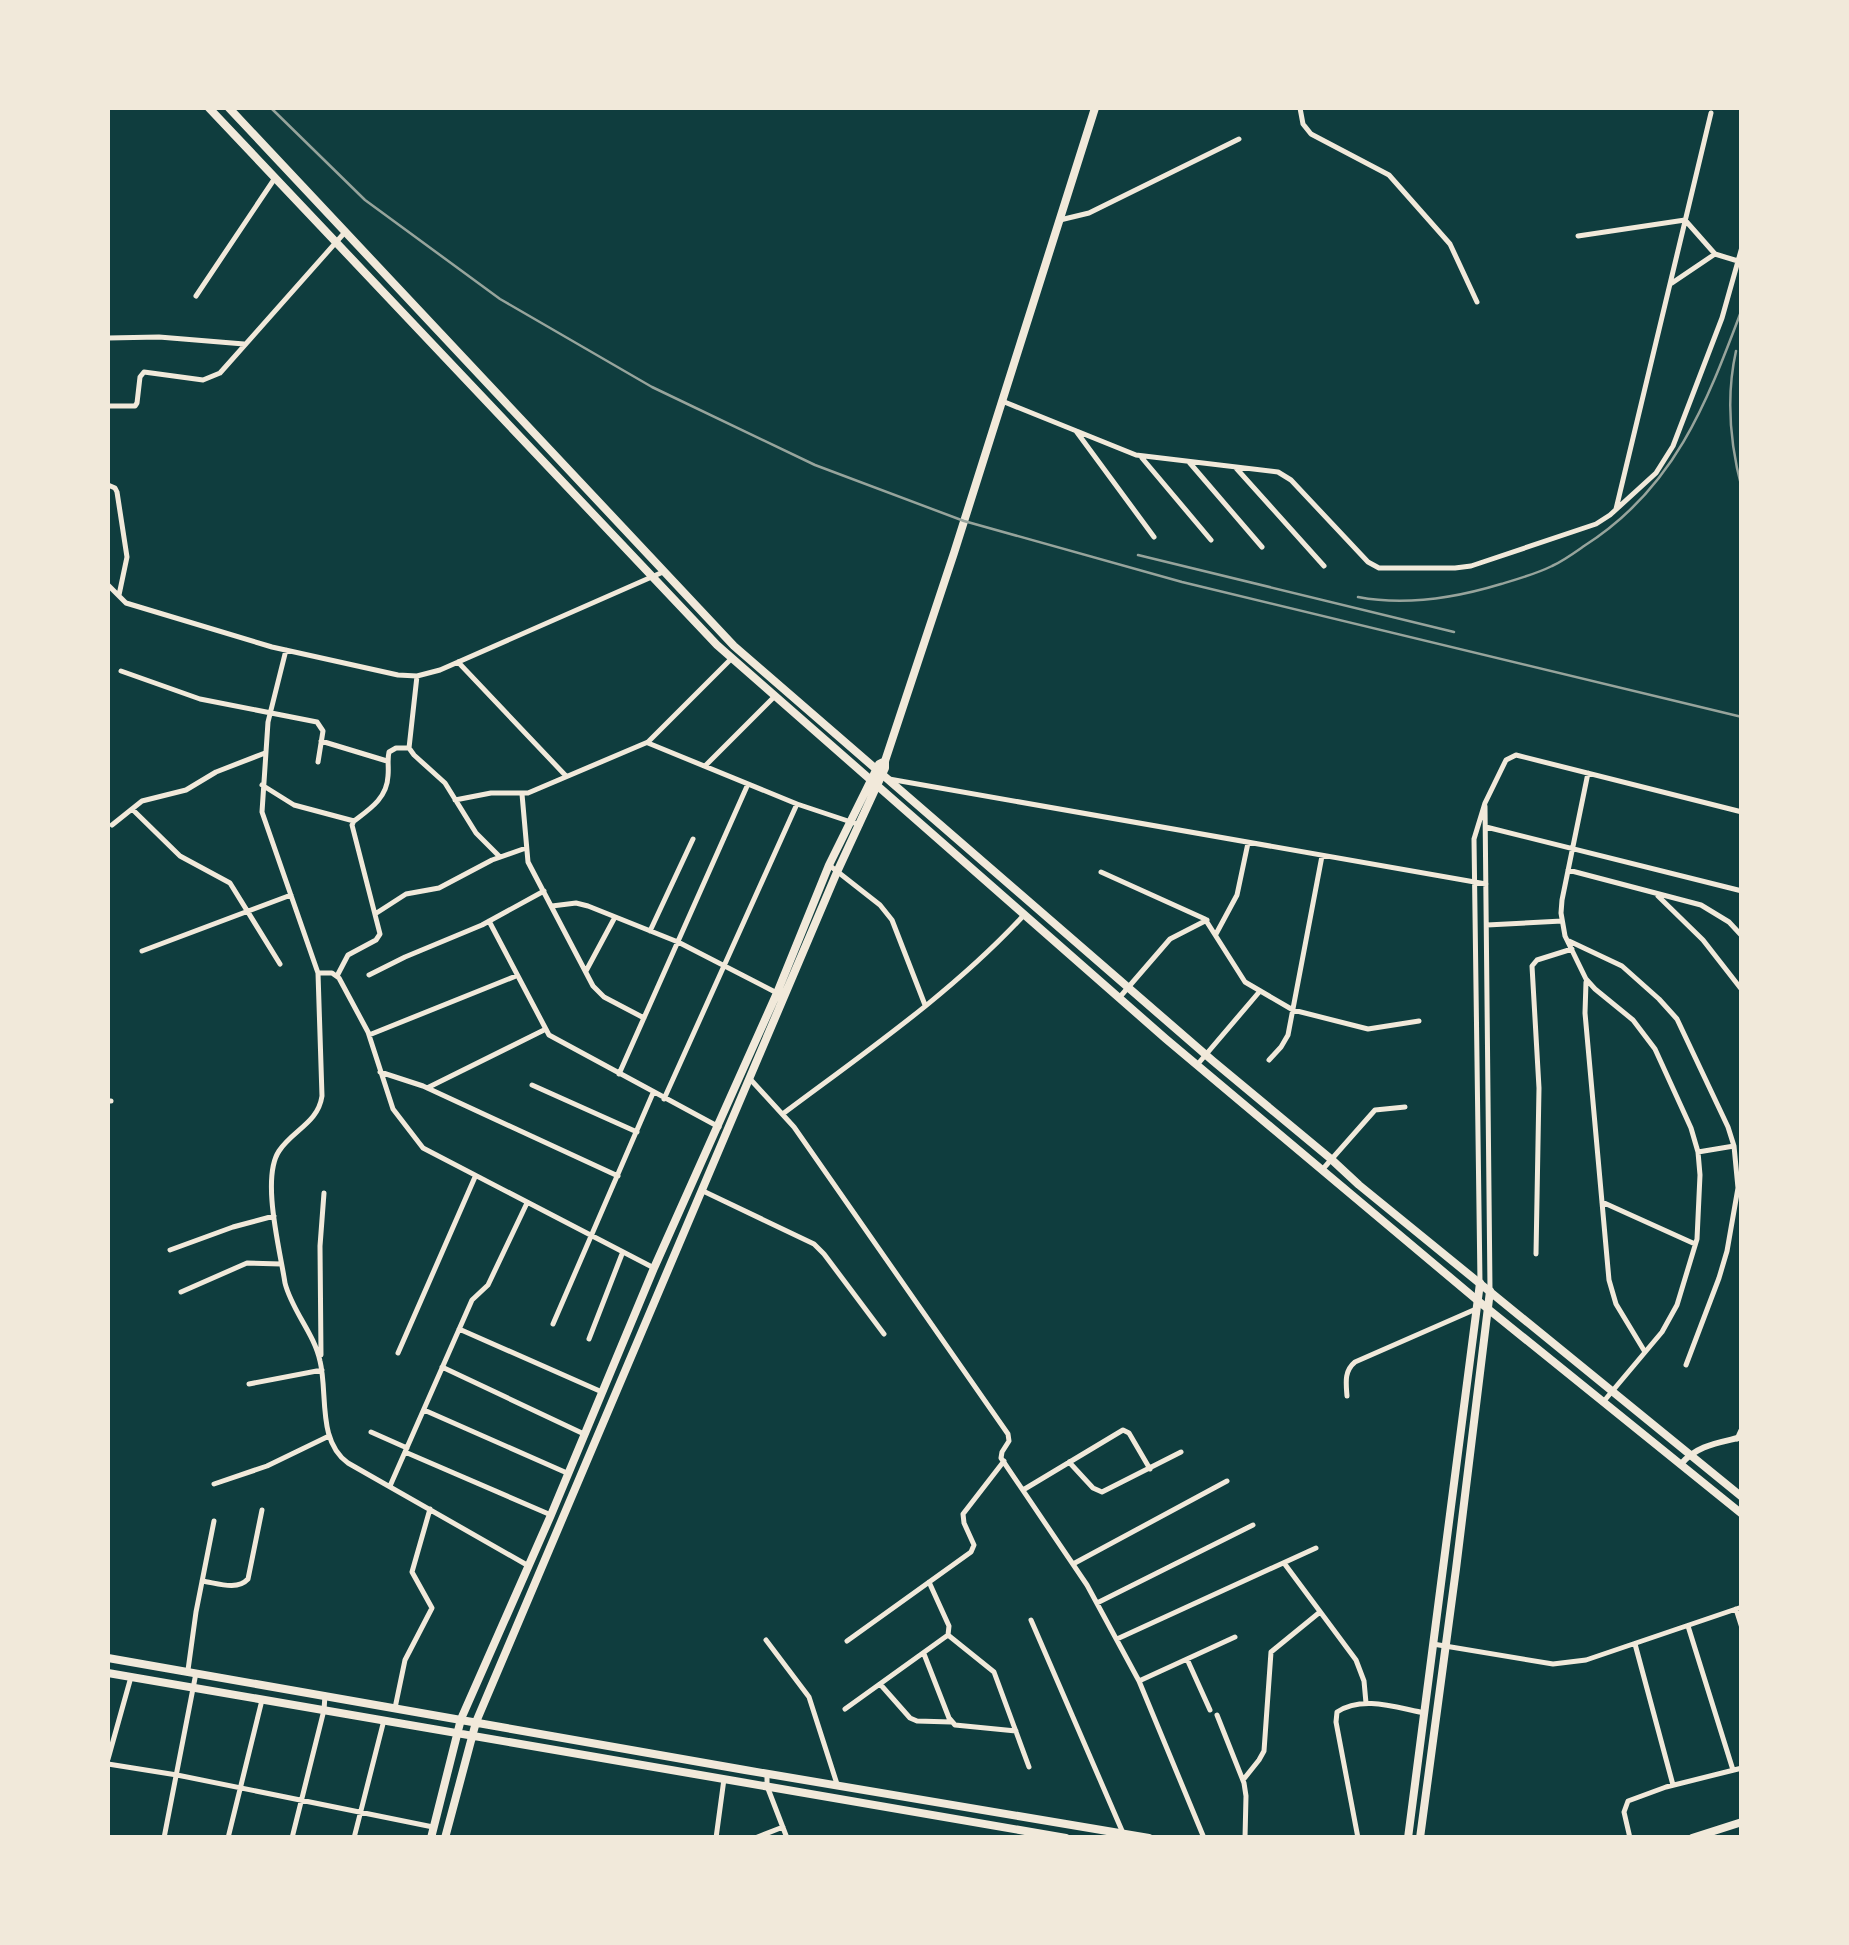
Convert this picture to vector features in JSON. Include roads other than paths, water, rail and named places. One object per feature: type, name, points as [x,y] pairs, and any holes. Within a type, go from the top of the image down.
[{"type":"main road","points":[[209,108],[732,658],[1477,1305],[1742,1514]]},
{"type":"main road","points":[[229,108],[734,646],[1359,1184],[1742,1497]]},
{"type":"main road","points":[[883,774],[879,764],[884,761],[950,568],[1095,108]]},
{"type":"main road","points":[[444,1838],[476,1722],[838,872],[855,824],[883,774]]},
{"type":"main road","points":[[430,1838],[462,1719],[829,865],[855,824]]},
{"type":"main road","points":[[1035,925],[1044,914]]},
{"type":"main road","points":[[1422,1254],[1430,1243]]},
{"type":"main road","points":[[1408,1838],[1480,1283]]},
{"type":"main road","points":[[1420,1838],[1490,1291]]},
{"type":"main road","points":[[108,1658],[1149,1838]]},
{"type":"main road","points":[[108,1674],[1066,1838]]},
{"type":"main road","points":[[1417,1768],[1429,1768]]},
{"type":"main road","points":[[1020,1830],[1022,1816]]},
{"type":"main road","points":[[1692,1838],[1742,1822]]},
{"type":"street","points":[[1300,108],[1310,134],[1389,175],[1443,234],[1477,302]]},
{"type":"street","points":[[1616,510],[1711,113]]},
{"type":"street","points":[[1059,220],[1097,209],[1239,138]]},
{"type":"street","points":[[196,296],[276,178]]},
{"type":"street","points":[[1578,236],[1685,220]]},
{"type":"street","points":[[1685,220],[1715,254],[1738,261]]},
{"type":"street","points":[[108,406],[135,406],[144,372],[214,378],[346,231]]},
{"type":"street","points":[[1002,401],[1140,456],[1271,470],[1285,475],[1368,562],[1379,568],[1471,566],[1596,524],[1656,473],[1673,446],[1722,318],[1742,246]]},
{"type":"street","points":[[1670,285],[1715,254]]},
{"type":"street","points":[[108,338],[246,344]]},
{"type":"street","points":[[1076,430],[1154,536]]},
{"type":"street","points":[[1140,456],[1211,540]]},
{"type":"street","points":[[1189,461],[1262,546]]},
{"type":"street","points":[[1234,466],[1324,566]]},
{"type":"street","points":[[108,485],[117,492],[127,550],[119,596]]},
{"type":"street","points":[[108,585],[126,603],[286,650],[417,676],[458,662],[664,572]]},
{"type":"street","points":[[286,650],[271,712],[262,812],[318,973],[321,1104],[281,1148],[270,1177],[288,1295],[321,1362]]},
{"type":"street","points":[[455,800],[497,792],[522,794],[648,742],[732,658]]},
{"type":"street","points":[[458,662],[566,776]]},
{"type":"street","points":[[121,671],[200,699],[317,722],[322,728],[318,762]]},
{"type":"street","points":[[417,676],[409,748],[444,784],[476,833],[500,857]]},
{"type":"street","points":[[705,766],[774,696]]},
{"type":"street","points":[[322,741],[388,760]]},
{"type":"street","points":[[648,742],[855,824]]},
{"type":"street","points":[[337,976],[348,955],[379,938],[380,930],[352,829],[354,821],[376,805],[385,789],[388,754],[392,749],[409,748]]},
{"type":"street","points":[[112,825],[142,801],[186,790],[216,772],[265,753]]},
{"type":"street","points":[[1480,1283],[1474,839],[1485,803],[1506,760],[1512,755],[1742,812]]},
{"type":"street","points":[[1588,773],[1562,900],[1567,940],[1594,989],[1634,1020],[1649,1038],[1691,1128],[1698,1152],[1701,1195],[1696,1245],[1670,1320],[1603,1402]]},
{"type":"street","points":[[883,774],[1486,884]]},
{"type":"street","points":[[619,1075],[748,784]]},
{"type":"street","points":[[262,785],[290,804],[354,821]]},
{"type":"street","points":[[522,794],[528,862],[594,986],[604,998],[644,1018]]},
{"type":"street","points":[[1485,803],[1490,1291]]},
{"type":"street","points":[[664,1099],[798,804]]},
{"type":"street","points":[[132,808],[180,856],[226,880],[280,964]]},
{"type":"street","points":[[1486,827],[1742,891]]},
{"type":"street","points":[[650,931],[694,839]]},
{"type":"street","points":[[1216,934],[1237,895],[1248,843]]},
{"type":"street","points":[[375,914],[406,894],[440,888],[526,848]]},
{"type":"street","points":[[1270,1060],[1286,1042],[1322,856]]},
{"type":"street","points":[[829,865],[880,905],[892,920],[925,1005]]},
{"type":"street","points":[[1568,870],[1701,906],[1717,913],[1742,936]]},
{"type":"street","points":[[1101,872],[1199,914],[1216,934],[1240,976],[1293,1010],[1368,1030],[1419,1021]]},
{"type":"street","points":[[369,975],[544,892]]},
{"type":"street","points":[[1655,893],[1703,940],[1742,990]]},
{"type":"street","points":[[142,950],[290,895]]},
{"type":"street","points":[[552,906],[582,904],[615,916],[678,942],[776,992]]},
{"type":"street","points":[[783,1113],[894,1031],[993,949],[1024,915]]},
{"type":"street","points":[[586,971],[615,916]]},
{"type":"street","points":[[1119,998],[1170,939],[1206,920]]},
{"type":"street","points":[[489,921],[544,1030],[554,1040],[719,1126]]},
{"type":"street","points":[[1487,925],[1562,921]]},
{"type":"street","points":[[1567,940],[1622,966],[1677,1019],[1737,1151],[1738,1188],[1727,1251],[1686,1365]]},
{"type":"street","points":[[1536,1254],[1539,1088],[1532,966],[1537,960],[1572,949]]},
{"type":"street","points":[[318,973],[337,976],[368,1035],[393,1109],[420,1145],[654,1268]]},
{"type":"street","points":[[368,1035],[516,976]]},
{"type":"street","points":[[1586,978],[1585,1012],[1609,1280],[1613,1297],[1645,1352]]},
{"type":"street","points":[[1197,1065],[1260,992]]},
{"type":"street","points":[[1476,1009],[1488,1008]]},
{"type":"street","points":[[427,1088],[544,1030]]},
{"type":"street","points":[[1477,1070],[1488,1070]]},
{"type":"street","points":[[380,1072],[427,1088],[618,1176]]},
{"type":"street","points":[[750,1080],[794,1126],[1008,1434],[1009,1442],[1000,1455],[1073,1564],[1117,1639],[1139,1681],[1204,1838]]},
{"type":"street","points":[[532,1086],[636,1132]]},
{"type":"street","points":[[553,1324],[653,1093]]},
{"type":"street","points":[[1322,1170],[1375,1110],[1405,1107]]},
{"type":"street","points":[[1478,1133],[1488,1133]]},
{"type":"street","points":[[1698,1152],[1737,1151]]},
{"type":"street","points":[[398,1353],[475,1176]]},
{"type":"street","points":[[703,1190],[814,1244],[884,1334]]},
{"type":"street","points":[[324,1193],[320,1246],[321,1362],[332,1446],[341,1458],[528,1566]]},
{"type":"street","points":[[1602,1202],[1696,1245]]},
{"type":"street","points":[[390,1486],[474,1296],[488,1285],[527,1203]]},
{"type":"street","points":[[170,1250],[274,1216]]},
{"type":"street","points":[[590,1339],[622,1254]]},
{"type":"street","points":[[180,1292],[247,1262],[282,1264]]},
{"type":"street","points":[[1347,1396],[1346,1376],[1355,1362],[1477,1305]]},
{"type":"street","points":[[459,1328],[602,1392]]},
{"type":"street","points":[[442,1368],[584,1434]]},
{"type":"street","points":[[248,1384],[322,1370]]},
{"type":"street","points":[[424,1410],[567,1473]]},
{"type":"street","points":[[1681,1464],[1690,1453],[1739,1438],[1742,1428]]},
{"type":"street","points":[[1023,1490],[1123,1430],[1129,1433],[1150,1469]]},
{"type":"street","points":[[371,1432],[550,1515]]},
{"type":"street","points":[[214,1484],[267,1466],[329,1436]]},
{"type":"street","points":[[1069,1462],[1093,1488],[1102,1492],[1181,1452]]},
{"type":"street","points":[[847,1642],[974,1548],[964,1514],[1004,1461]]},
{"type":"street","points":[[1073,1564],[1227,1482]]},
{"type":"street","points":[[202,1581],[236,1586],[245,1583],[262,1510]]},
{"type":"street","points":[[394,1708],[406,1660],[431,1612],[412,1572],[430,1510]]},
{"type":"street","points":[[164,1838],[195,1688],[192,1672],[202,1581],[214,1521]]},
{"type":"street","points":[[1097,1603],[1254,1525]]},
{"type":"street","points":[[1117,1639],[1316,1548]]},
{"type":"street","points":[[1284,1563],[1360,1667],[1366,1703]]},
{"type":"street","points":[[845,1708],[948,1635],[949,1626],[929,1582]]},
{"type":"street","points":[[1433,1644],[1564,1664],[1739,1608],[1742,1628]]},
{"type":"street","points":[[1243,1780],[1264,1751],[1271,1652],[1320,1612]]},
{"type":"street","points":[[1031,1620],[1122,1835]]},
{"type":"street","points":[[1630,1838],[1625,1804],[1648,1792],[1739,1770],[1688,1626]]},
{"type":"street","points":[[948,1635],[991,1668],[1029,1767]]},
{"type":"street","points":[[1139,1681],[1235,1637]]},
{"type":"street","points":[[766,1640],[809,1698],[837,1784]]},
{"type":"street","points":[[1635,1644],[1673,1785]]},
{"type":"street","points":[[924,1654],[951,1722]]},
{"type":"street","points":[[1187,1659],[1243,1780],[1245,1838]]},
{"type":"street","points":[[131,1678],[108,1762],[433,1827]]},
{"type":"street","points":[[880,1684],[917,1721],[1016,1731]]},
{"type":"street","points":[[292,1838],[325,1695]]},
{"type":"street","points":[[228,1838],[262,1700]]},
{"type":"street","points":[[1358,1838],[1336,1717],[1342,1708],[1366,1703],[1425,1712]]},
{"type":"street","points":[[354,1838],[384,1720]]},
{"type":"street","points":[[767,1773],[767,1786],[786,1838]]},
{"type":"street","points":[[716,1838],[724,1779]]},
{"type":"street","points":[[755,1838],[782,1827]]},
{"type":"railway","points":[[271,108],[365,200],[500,299],[652,387],[815,465],[964,521],[1182,582],[1742,717]]},
{"type":"railway","points":[[1358,597],[1430,599],[1501,584],[1556,564],[1615,523],[1642,498],[1683,442],[1715,379],[1742,309]]},
{"type":"railway","points":[[1736,351],[1731,420],[1742,489]]},
{"type":"railway","points":[[1138,555],[1454,632]]}]
